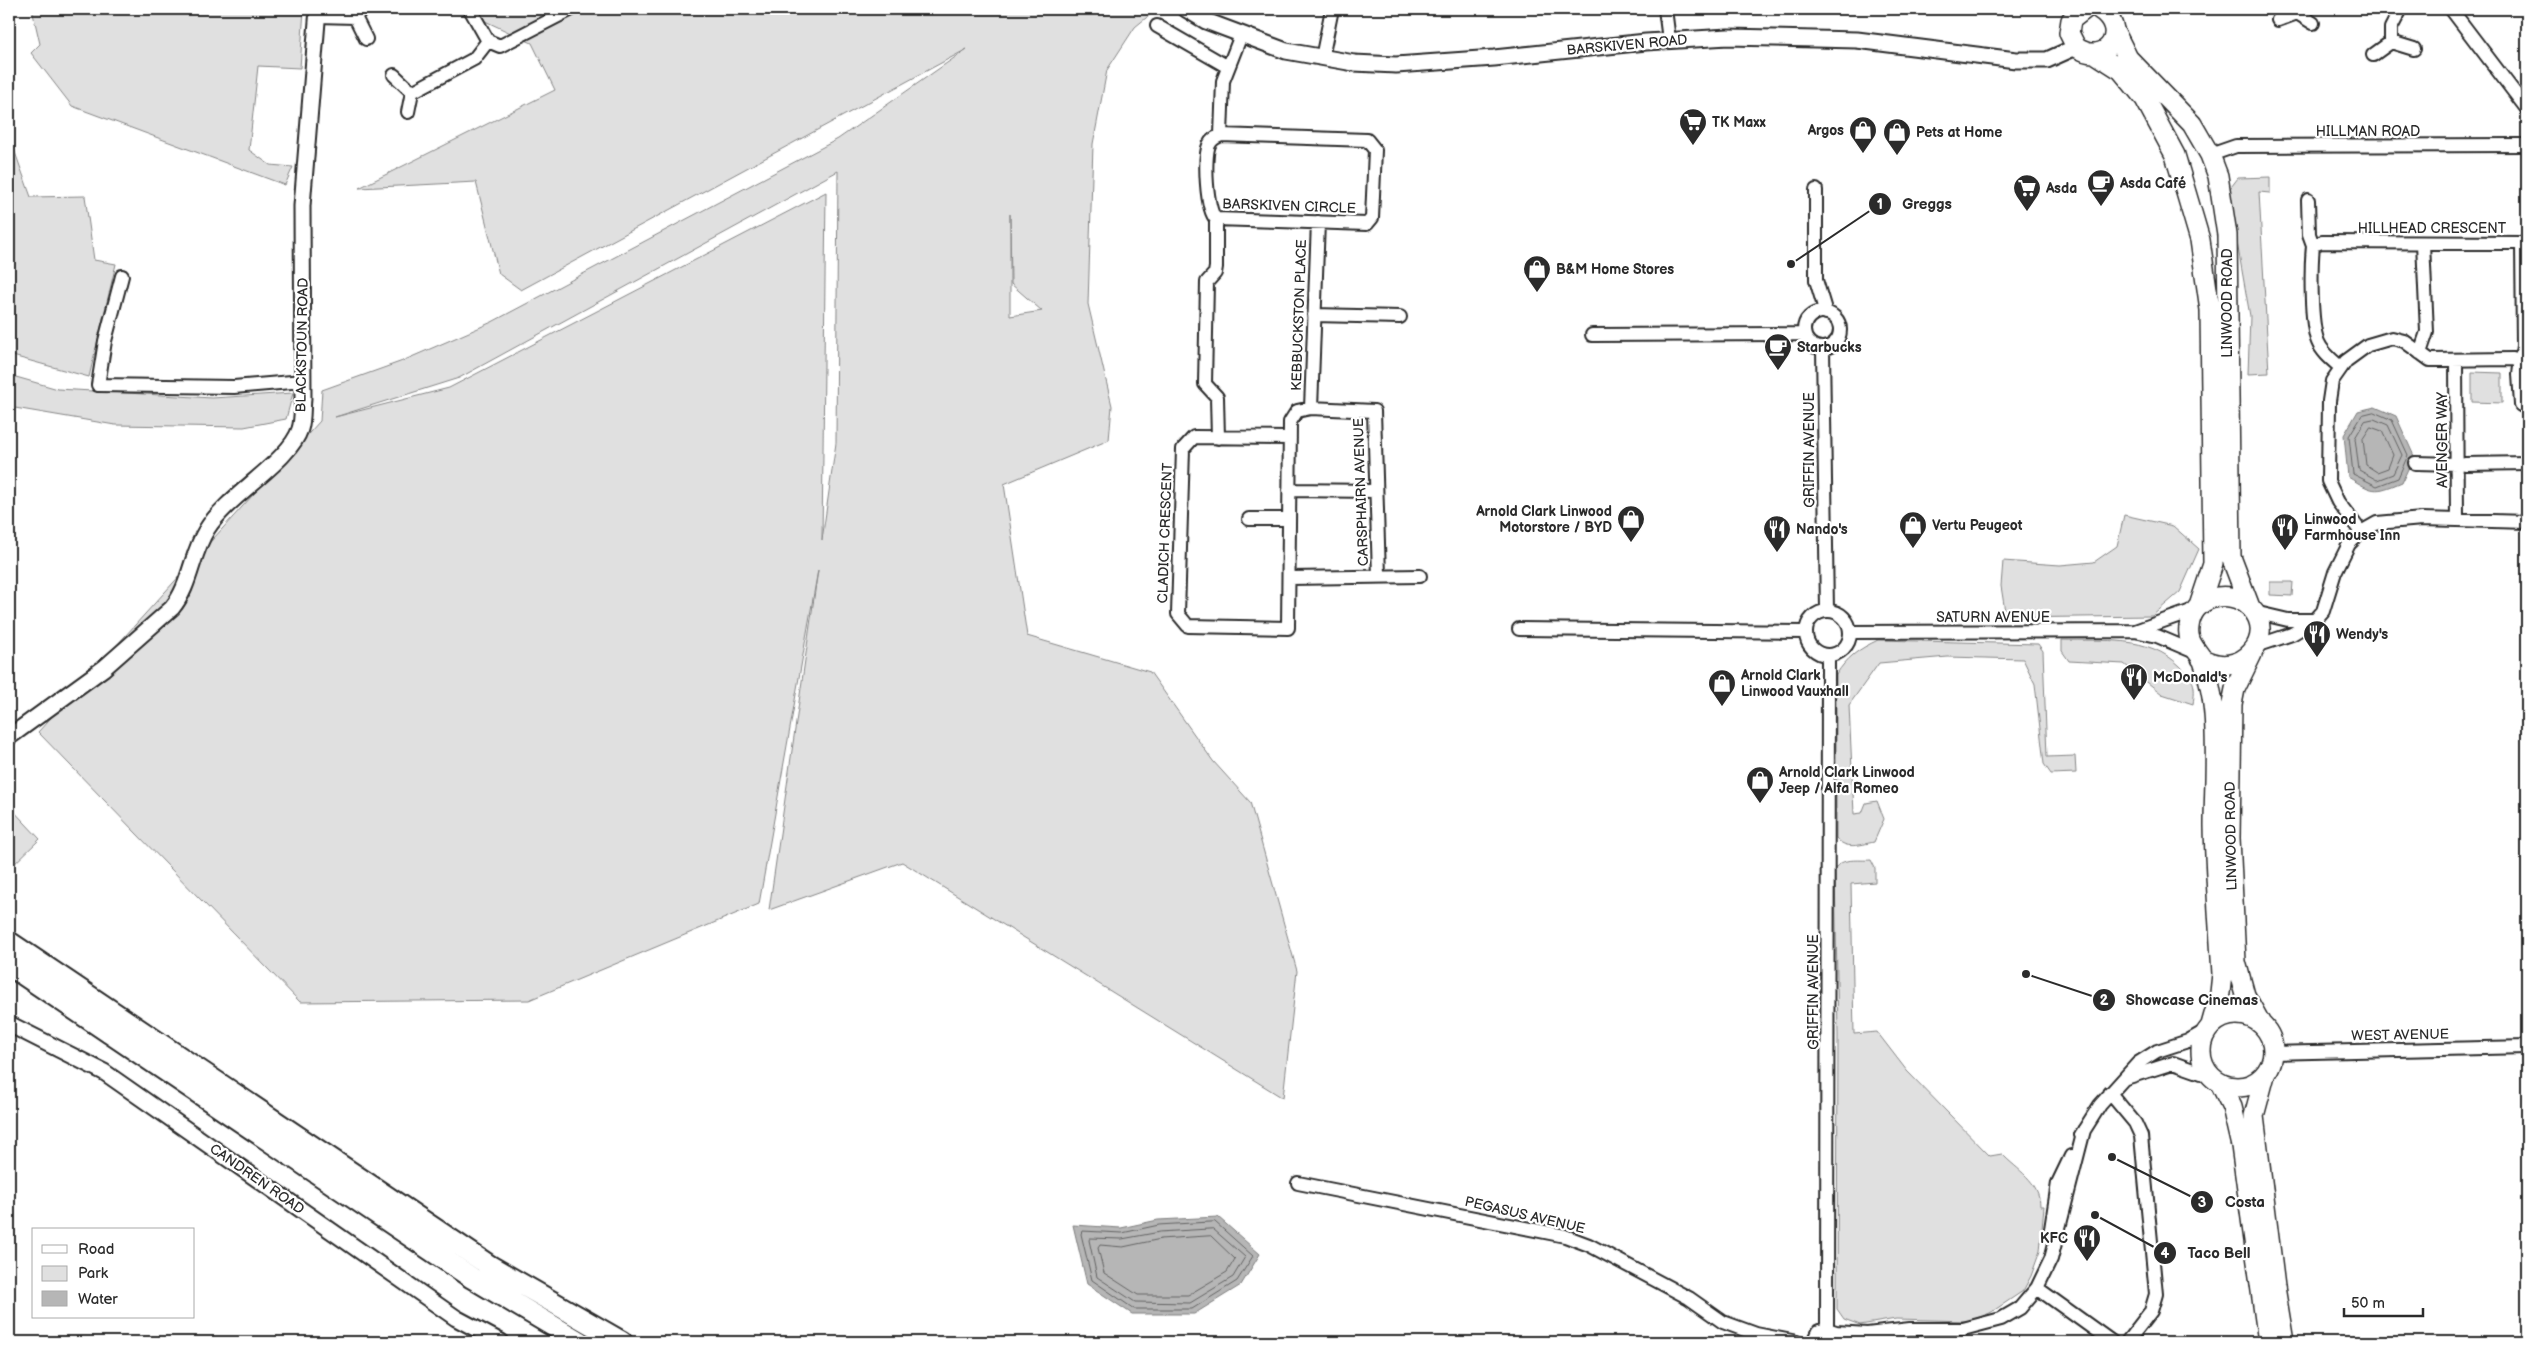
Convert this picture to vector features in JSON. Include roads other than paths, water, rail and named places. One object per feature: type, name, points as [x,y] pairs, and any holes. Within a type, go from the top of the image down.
[{"type":"highway","points":[[9,942],[490,1266],[622,1342]]},
{"type":"highway","points":[[9,965],[472,1278],[580,1342]]},
{"type":"main road","name":"LINWOOD ROAD","points":[[2099,9],[2109,15],[2128,58],[2192,124],[2210,155],[2218,176],[2227,235],[2218,310],[2213,564],[2198,607]]},
{"type":"main road","points":[[2076,48],[2069,33],[2077,11]]},
{"type":"main road","points":[[2096,54],[2108,48],[2115,32]]},
{"type":"main road","name":"LINWOOD ROAD","points":[[2076,48],[2083,52],[2096,54],[2121,70],[2145,98],[2175,155],[2218,310],[2231,557],[2234,570],[2252,610]]},
{"type":"main road","points":[[2219,596],[2241,600],[2252,610],[2259,628],[2254,648],[2246,659],[2235,665],[2223,666],[2211,664],[2199,656],[2189,638],[2189,626],[2198,607],[2208,600],[2219,596]]},
{"type":"main road","name":"LINWOOD ROAD","points":[[2254,648],[2235,689],[2232,704],[2230,838],[2236,962],[2245,995],[2260,1022]]},
{"type":"main road","name":"LINWOOD ROAD","points":[[2199,656],[2213,705],[2215,841],[2222,974],[2220,993],[2209,1028]]},
{"type":"main road","points":[[2268,1342],[2241,1146],[2232,1107],[2204,1065],[2201,1053],[2202,1041],[2209,1028],[2226,1016],[2238,1015],[2260,1022],[2270,1036],[2274,1053],[2271,1065],[2265,1075],[2254,1116],[2275,1287],[2284,1342]]},
{"type":"main road","points":[[2215,1079],[2232,1087],[2244,1087],[2255,1083],[2265,1075]]},
{"type":"street","points":[[470,9],[488,41],[500,46],[572,9]]},
{"type":"street","name":"BARSKIVEN ROAD","points":[[1186,9],[1206,21],[1286,51],[1354,63],[1396,65],[1494,58],[1669,40],[1781,37],[1857,40],[2016,60],[2047,60],[2076,48]]},
{"type":"street","points":[[1322,58],[1332,9]]},
{"type":"street","points":[[1666,9],[1669,40]]},
{"type":"street","points":[[2391,42],[2392,28],[2401,9]]},
{"type":"street","points":[[2451,9],[2527,109]]},
{"type":"street","points":[[2278,20],[2297,11],[2313,23]]},
{"type":"street","points":[[317,13],[358,13],[366,40]]},
{"type":"street","name":"BLACKSTOUN ROAD","points":[[9,737],[104,668],[176,603],[187,582],[194,558],[206,530],[221,509],[290,448],[300,429],[303,381],[302,206],[317,13]]},
{"type":"street","points":[[1157,26],[1228,67]]},
{"type":"street","points":[[1221,135],[1223,81],[1241,35]]},
{"type":"street","points":[[412,92],[474,60],[488,41]]},
{"type":"street","points":[[2391,42],[2414,49]]},
{"type":"street","points":[[2373,55],[2391,42]]},
{"type":"street","points":[[394,75],[412,92]]},
{"type":"street","points":[[408,112],[412,92]]},
{"type":"street","name":"BARSKIVEN CIRCLE","points":[[1221,135],[1367,140],[1376,150],[1372,218],[1366,224],[1216,219],[1212,216],[1208,199],[1208,147],[1212,139],[1221,135]]},
{"type":"street","name":"HILLMAN ROAD","points":[[2210,155],[2236,146],[2527,145]]},
{"type":"street","points":[[1816,190],[1816,280],[1826,312]]},
{"type":"street","points":[[2308,200],[2309,234],[2312,245],[2314,326],[2318,342],[2327,356],[2340,367]]},
{"type":"street","points":[[1216,219],[1216,267],[1215,273],[1207,282],[1205,335],[1206,384],[1217,397],[1218,438]]},
{"type":"street","name":"KEBBUCKSTON PLACE","points":[[1311,408],[1318,222]]},
{"type":"street","name":"HILLHEAD CRESCENT","points":[[2312,245],[2322,242],[2522,243],[2523,346],[2521,362]]},
{"type":"street","points":[[2420,353],[2428,332],[2423,243]]},
{"type":"street","points":[[122,276],[105,340],[98,385],[234,387],[303,381]]},
{"type":"street","points":[[1819,312],[1826,312],[1835,318],[1840,330],[1834,344],[1823,349],[1812,346],[1804,334],[1805,322],[1809,317],[1819,312]]},
{"type":"street","points":[[1314,315],[1400,317]]},
{"type":"street","points":[[1592,335],[1804,334]]},
{"type":"street","points":[[2361,532],[2338,502],[2328,481],[2329,401],[2332,381],[2340,367],[2354,353],[2368,345],[2392,338],[2404,341],[2430,360],[2513,359],[2521,362],[2520,405],[2527,408]]},
{"type":"street","name":"GRIFFIN AVENUE","points":[[1823,349],[1827,610]]},
{"type":"street","name":"AVENGER WAY","points":[[2456,361],[2461,464],[2457,520]]},
{"type":"street","points":[[1290,578],[1290,422],[1297,411],[1311,408]]},
{"type":"street","name":"CARSPHAIRN AVENUE","points":[[1311,408],[1374,411],[1379,576]]},
{"type":"street","name":"CLADICH CRESCENT","points":[[1290,438],[1194,438],[1183,449],[1178,614],[1188,626],[1288,628],[1290,578]]},
{"type":"street","points":[[2415,463],[2527,462]]},
{"type":"street","points":[[1289,490],[1376,491]]},
{"type":"street","points":[[1249,519],[1289,519]]},
{"type":"street","points":[[2254,648],[2292,634],[2315,620],[2323,611],[2334,572],[2349,544],[2361,532],[2377,523],[2422,519],[2527,522]]},
{"type":"street","name":"CARSPHAIRN AVENUE","points":[[1290,578],[1420,576]]},
{"type":"street","name":"SATURN AVENUE","points":[[2135,631],[2198,607]]},
{"type":"street","points":[[1827,610],[1833,611],[1845,618],[1850,632],[1847,644],[1842,650],[1828,655],[1813,649],[1807,641],[1806,632],[1812,618],[1827,610]]},
{"type":"street","points":[[2252,610],[2288,620],[2315,620]]},
{"type":"street","points":[[1519,629],[1806,632]]},
{"type":"street","name":"SATURN AVENUE","points":[[1850,632],[2135,631],[2157,636],[2199,656]]},
{"type":"street","name":"GRIFFIN AVENUE","points":[[1827,1335],[1828,655]]},
{"type":"street","name":"CANDREN ROAD","points":[[9,1024],[104,1072],[456,1318],[501,1342]]},
{"type":"street","points":[[1791,1341],[1827,1335],[1868,1334],[1910,1329],[1963,1329],[1981,1326],[2015,1311],[2037,1288],[2051,1259],[2084,1130],[2110,1094],[2132,1069],[2146,1057],[2188,1041],[2209,1028]]},
{"type":"street","name":"WEST AVENUE","points":[[2274,1053],[2527,1047]]},
{"type":"street","points":[[2126,1078],[2173,1063],[2215,1079]]},
{"type":"street","points":[[2110,1094],[2135,1122],[2141,1136],[2156,1273],[2154,1306],[2127,1342]]},
{"type":"street","name":"PEGASUS AVENUE","points":[[1298,1183],[1565,1236],[1589,1245],[1689,1298],[1723,1322],[1756,1334],[1791,1341]]},
{"type":"street","points":[[2037,1288],[2112,1342]]},
{"type":"street","points":[[1848,1342],[1868,1334]]},
{"type":"water","points":[[2375,407],[2396,416],[2414,456],[2402,482],[2379,490],[2363,486],[2348,477],[2344,435],[2358,411]]},
{"type":"water","points":[[1218,1217],[1260,1254],[1241,1285],[1194,1314],[1132,1314],[1087,1284],[1073,1225],[1121,1228],[1158,1220]]},
{"type":"place","name":"TK Maxx","points":[[1693,146]]},
{"type":"place","name":"Argos","points":[[1863,154]]},
{"type":"place","name":"Pets at Home","points":[[1897,156]]},
{"type":"place","name":"Asda Café","points":[[2101,207]]},
{"type":"place","name":"Asda","points":[[2027,212]]},
{"type":"place","name":"Greggs","points":[[1791,264]]},
{"type":"place","name":"B&M Home Stores","points":[[1537,293]]},
{"type":"place","name":"Starbucks","points":[[1778,371]]},
{"type":"place","name":"Arnold Clark Linwood Motorstore / BYD","points":[[1631,543]]},
{"type":"place","name":"Vertu Peugeot","points":[[1913,549]]},
{"type":"place","name":"Linwood Farmhouse Inn","points":[[2285,551]]},
{"type":"place","name":"Nando's","points":[[1777,553]]},
{"type":"place","name":"Wendy's","points":[[2317,658]]},
{"type":"place","name":"McDonald's","points":[[2134,701]]},
{"type":"place","name":"Arnold Clark Linwood Vauxhall","points":[[1722,707]]},
{"type":"place","name":"Arnold Clark Linwood Jeep / Alfa Romeo","points":[[1760,804]]},
{"type":"place","name":"Showcase Cinemas","points":[[2026,974]]},
{"type":"place","name":"Costa","points":[[2112,1157]]},
{"type":"place","name":"Taco Bell","points":[[2095,1215]]},
{"type":"place","name":"KFC","points":[[2087,1262]]}]
